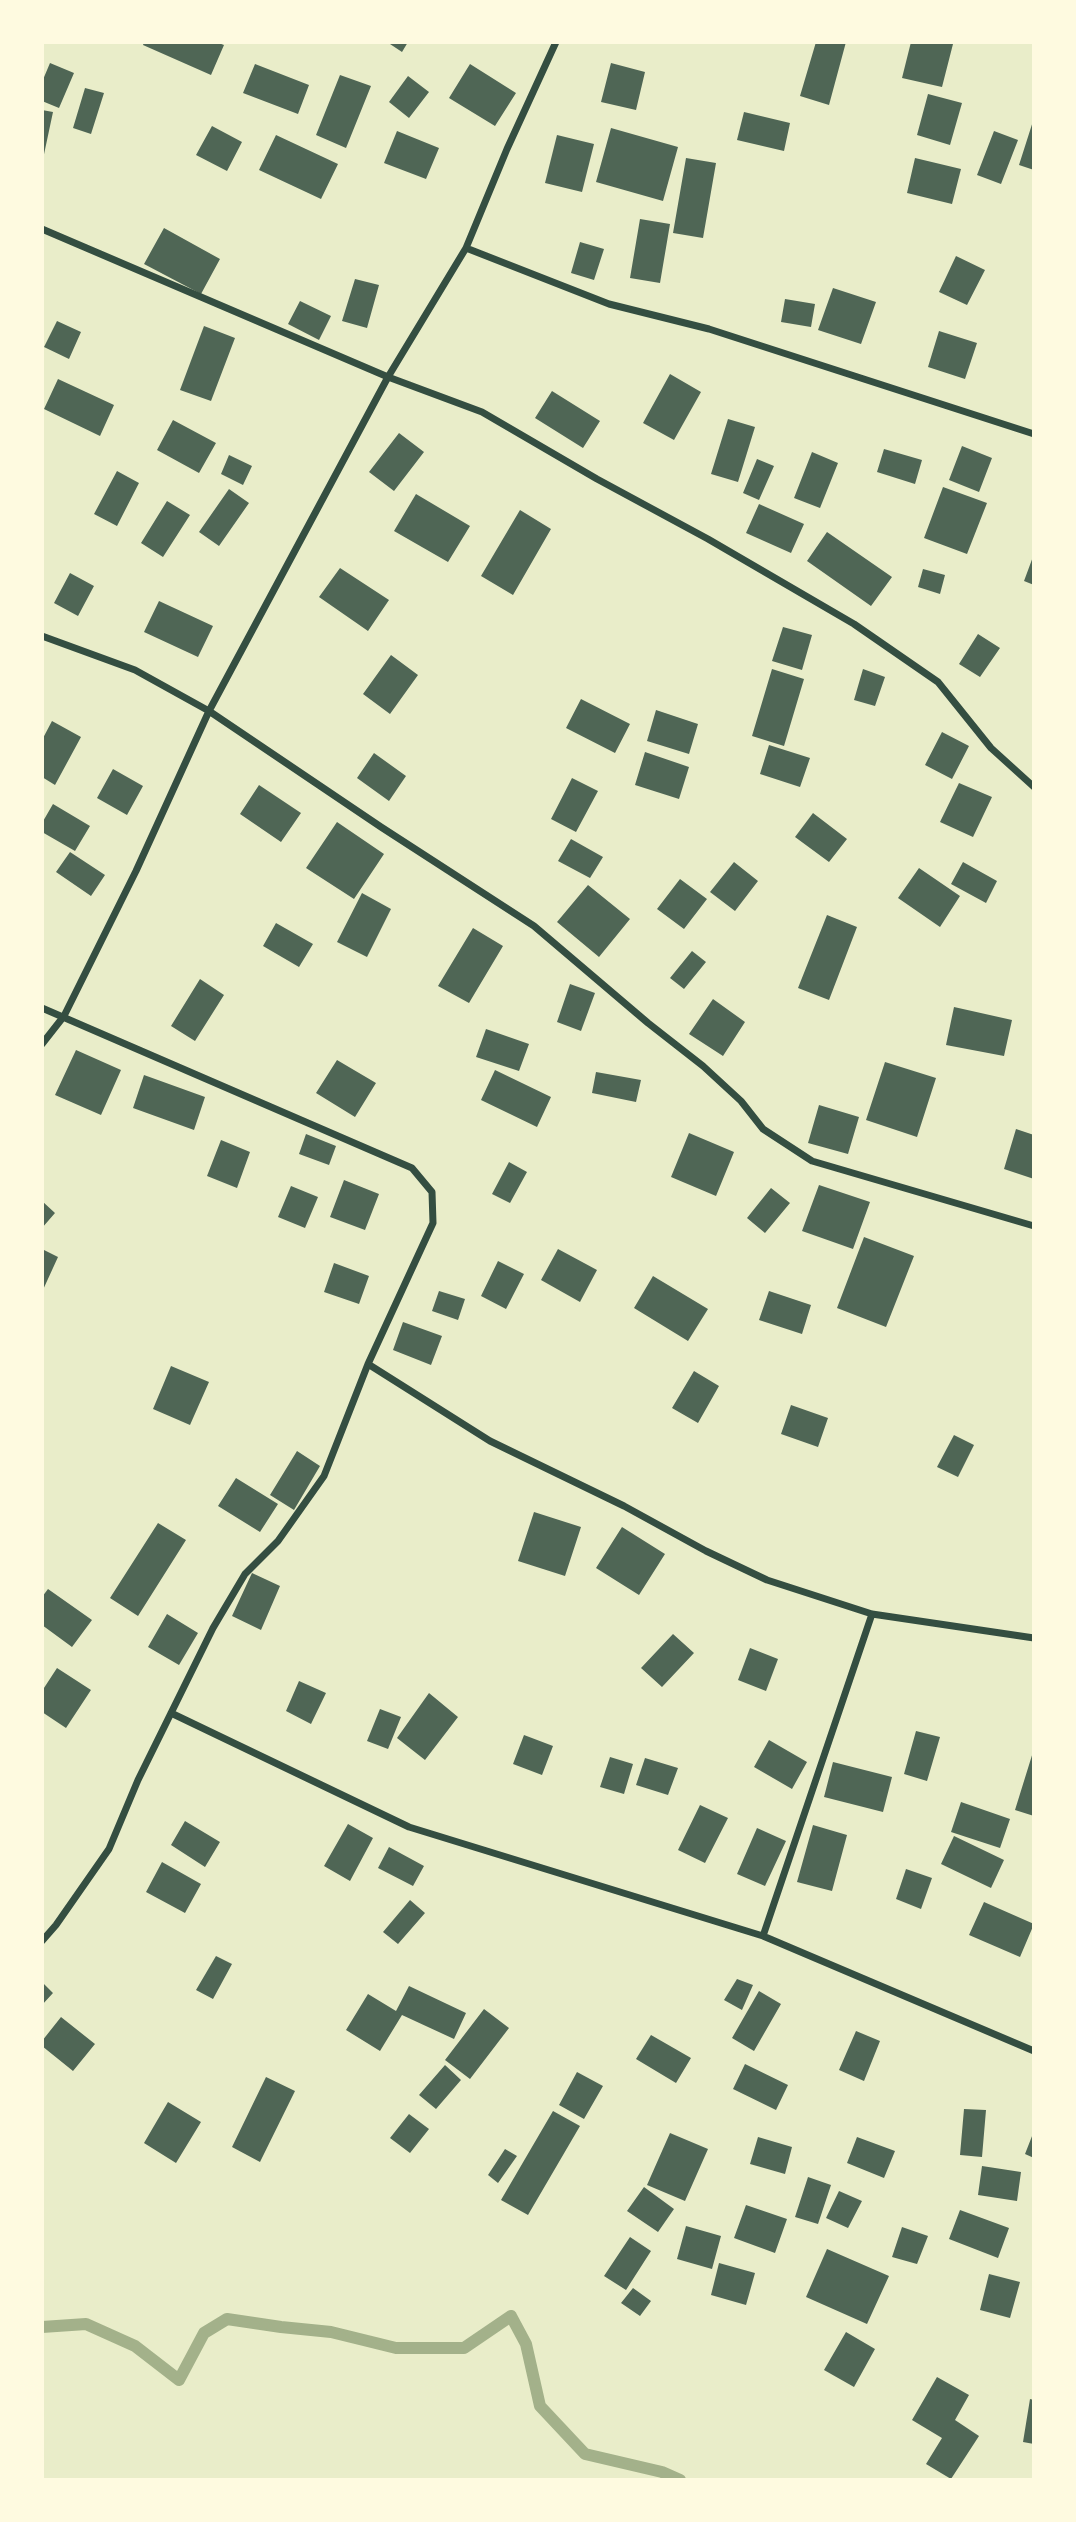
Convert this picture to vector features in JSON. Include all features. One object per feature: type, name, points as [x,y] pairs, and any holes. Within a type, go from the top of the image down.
[{"type":"street","points":[[42,1044],[64,1016],[136,872],[209,711],[388,377],[467,248],[507,149],[556,42]]},
{"type":"street","points":[[42,229],[388,377],[482,412],[854,624],[938,682],[990,748],[1034,788]]},
{"type":"street","points":[[467,248],[609,304],[709,329],[1034,434]]},
{"type":"street","points":[[42,636],[135,670],[209,711],[534,926],[703,1066],[741,1101],[763,1129],[812,1161],[1034,1226]]},
{"type":"street","points":[[42,1008],[412,1168],[432,1192],[433,1223],[368,1364],[324,1476],[278,1541],[245,1574],[213,1628],[138,1780],[109,1849],[42,1941]]},
{"type":"street","points":[[368,1364],[490,1441],[767,1580],[872,1614],[1034,1638]]},
{"type":"street","points":[[763,1936],[872,1614]]},
{"type":"street","points":[[171,1713],[409,1827],[763,1936],[1034,2051]]},
{"type":"building","points":[[144,42],[216,42],[224,45],[211,75],[143,45]]},
{"type":"building","points":[[387,42],[408,42],[402,52]]},
{"type":"building","points":[[816,42],[846,42],[829,105],[800,96]]},
{"type":"building","points":[[911,42],[953,44],[942,87],[902,78]]},
{"type":"building","points":[[50,63],[74,73],[59,108],[42,101],[42,82]]},
{"type":"building","points":[[611,63],[645,72],[636,110],[601,102]]},
{"type":"building","points":[[255,64],[309,85],[298,114],[243,93]]},
{"type":"building","points":[[470,64],[516,93],[495,126],[449,98]]},
{"type":"building","points":[[340,75],[371,86],[346,148],[316,135]]},
{"type":"building","points":[[408,76],[429,92],[409,118],[389,102]]},
{"type":"building","points":[[85,88],[104,93],[91,134],[73,128]]},
{"type":"building","points":[[928,94],[962,103],[950,145],[917,135]]},
{"type":"building","points":[[42,110],[53,112],[43,159],[42,159]]},
{"type":"building","points":[[744,112],[790,123],[784,151],[737,140]]},
{"type":"building","points":[[1034,118],[1034,170],[1019,165]]},
{"type":"building","points":[[212,126],[242,142],[227,171],[196,155]]},
{"type":"building","points":[[611,128],[678,147],[663,201],[596,182]]},
{"type":"building","points":[[397,131],[439,148],[426,179],[384,163]]},
{"type":"building","points":[[994,131],[1018,140],[1001,184],[977,175]]},
{"type":"building","points":[[276,135],[338,164],[321,199],[259,170]]},
{"type":"building","points":[[557,135],[594,144],[582,192],[545,183]]},
{"type":"building","points":[[686,158],[716,163],[703,238],[673,233]]},
{"type":"building","points":[[915,158],[961,169],[952,204],[907,193]]},
{"type":"building","points":[[640,219],[670,224],[660,283],[630,278]]},
{"type":"building","points":[[164,228],[220,259],[201,294],[144,264]]},
{"type":"building","points":[[580,242],[604,249],[594,280],[571,273]]},
{"type":"building","points":[[956,256],[985,270],[967,305],[939,292]]},
{"type":"building","points":[[355,279],[379,285],[367,328],[342,321]]},
{"type":"building","points":[[833,288],[876,302],[861,344],[818,330]]},
{"type":"building","points":[[785,299],[815,304],[811,327],[781,322]]},
{"type":"building","points":[[300,301],[331,316],[319,340],[288,324]]},
{"type":"building","points":[[57,321],[81,332],[69,359],[44,347]]},
{"type":"building","points":[[204,326],[235,338],[211,401],[180,390]]},
{"type":"building","points":[[939,331],[977,343],[965,379],[928,367]]},
{"type":"building","points":[[670,374],[701,392],[674,440],[643,423]]},
{"type":"building","points":[[58,379],[114,405],[100,436],[44,409]]},
{"type":"building","points":[[552,391],[600,421],[583,448],[535,418]]},
{"type":"building","points":[[728,419],[755,427],[738,482],[711,474]]},
{"type":"building","points":[[173,420],[216,443],[199,473],[157,450]]},
{"type":"building","points":[[399,433],[424,452],[394,491],[369,472]]},
{"type":"building","points":[[962,446],[992,458],[979,492],[949,480]]},
{"type":"building","points":[[884,449],[922,460],[915,484],[877,472]]},
{"type":"building","points":[[812,452],[838,463],[820,508],[794,498]]},
{"type":"building","points":[[229,455],[252,466],[243,485],[221,474]]},
{"type":"building","points":[[757,459],[774,466],[759,500],[743,493]]},
{"type":"building","points":[[117,471],[139,483],[117,526],[94,514]]},
{"type":"building","points":[[943,487],[987,503],[967,554],[924,538]]},
{"type":"building","points":[[229,489],[249,503],[219,546],[199,532]]},
{"type":"building","points":[[416,494],[470,526],[448,562],[394,531]]},
{"type":"building","points":[[167,501],[190,515],[163,557],[141,543]]},
{"type":"building","points":[[759,504],[804,524],[791,553],[746,533]]},
{"type":"building","points":[[520,510],[551,529],[513,595],[481,576]]},
{"type":"building","points":[[827,532],[892,577],[871,606],[807,561]]},
{"type":"building","points":[[1034,554],[1034,585],[1024,581]]},
{"type":"building","points":[[340,568],[389,600],[368,631],[319,597]]},
{"type":"building","points":[[923,569],[945,575],[940,594],[918,587]]},
{"type":"building","points":[[70,573],[94,586],[78,616],[54,603]]},
{"type":"building","points":[[159,601],[213,626],[198,657],[144,632]]},
{"type":"building","points":[[783,627],[812,635],[802,670],[772,661]]},
{"type":"building","points":[[978,634],[1000,648],[980,677],[959,664]]},
{"type":"building","points":[[391,655],[418,675],[390,714],[363,694]]},
{"type":"building","points":[[772,669],[804,679],[784,746],[752,736]]},
{"type":"building","points":[[863,669],[885,677],[875,706],[854,700]]},
{"type":"building","points":[[581,699],[630,724],[615,753],[566,728]]},
{"type":"building","points":[[656,710],[698,724],[689,754],[647,741]]},
{"type":"building","points":[[52,721],[81,737],[55,785],[42,777],[42,740]]},
{"type":"building","points":[[942,732],[969,746],[952,779],[925,765]]},
{"type":"building","points":[[769,745],[810,758],[800,787],[760,774]]},
{"type":"building","points":[[645,752],[689,767],[679,799],[635,785]]},
{"type":"building","points":[[374,753],[406,776],[389,801],[357,778]]},
{"type":"building","points":[[113,769],[143,786],[127,815],[97,798]]},
{"type":"building","points":[[572,778],[598,791],[576,832],[551,819]]},
{"type":"building","points":[[959,783],[992,797],[973,837],[940,822]]},
{"type":"building","points":[[259,785],[301,813],[281,842],[240,814]]},
{"type":"building","points":[[53,804],[90,826],[75,851],[42,832],[42,823]]},
{"type":"building","points":[[813,813],[847,839],[829,862],[795,837]]},
{"type":"building","points":[[337,822],[384,854],[354,899],[306,868]]},
{"type":"building","points":[[571,839],[603,857],[590,878],[558,861]]},
{"type":"building","points":[[70,852],[105,875],[91,896],[56,872]]},
{"type":"building","points":[[734,862],[758,881],[735,911],[710,892]]},
{"type":"building","points":[[963,862],[997,881],[986,903],[951,884]]},
{"type":"building","points":[[919,868],[960,896],[940,927],[898,898]]},
{"type":"building","points":[[680,879],[707,899],[684,929],[657,909]]},
{"type":"building","points":[[588,885],[630,919],[599,957],[557,922]]},
{"type":"building","points":[[362,893],[391,909],[367,957],[337,942]]},
{"type":"building","points":[[827,915],[857,927],[829,1000],[798,988]]},
{"type":"building","points":[[276,923],[313,944],[299,967],[263,946]]},
{"type":"building","points":[[473,928],[503,946],[469,1003],[438,986]]},
{"type":"building","points":[[692,951],[706,962],[684,989],[670,978]]},
{"type":"building","points":[[200,979],[224,995],[195,1041],[171,1026]]},
{"type":"building","points":[[570,984],[595,993],[581,1031],[557,1022]]},
{"type":"building","points":[[713,999],[745,1022],[723,1056],[689,1034]]},
{"type":"building","points":[[954,1007],[1012,1020],[1004,1056],[946,1045]]},
{"type":"building","points":[[486,1029],[529,1044],[519,1071],[476,1057]]},
{"type":"building","points":[[76,1050],[121,1070],[101,1115],[55,1095]]},
{"type":"building","points":[[337,1060],[376,1083],[355,1117],[316,1093]]},
{"type":"building","points":[[885,1062],[936,1078],[917,1137],[866,1120]]},
{"type":"building","points":[[495,1070],[551,1097],[537,1127],[481,1100]]},
{"type":"building","points":[[596,1072],[641,1080],[636,1102],[592,1093]]},
{"type":"building","points":[[144,1075],[205,1097],[194,1130],[133,1108]]},
{"type":"building","points":[[819,1105],[859,1117],[848,1154],[808,1143]]},
{"type":"building","points":[[1016,1129],[1034,1135],[1034,1179],[1004,1169]]},
{"type":"building","points":[[689,1133],[734,1152],[716,1196],[671,1177]]},
{"type":"building","points":[[306,1134],[336,1146],[329,1165],[299,1154]]},
{"type":"building","points":[[221,1140],[250,1152],[237,1188],[207,1176]]},
{"type":"building","points":[[509,1162],[527,1172],[510,1203],[492,1194]]},
{"type":"building","points":[[344,1180],[379,1194],[365,1230],[330,1217]]},
{"type":"building","points":[[819,1185],[870,1202],[853,1249],[802,1231]]},
{"type":"building","points":[[291,1186],[318,1197],[305,1228],[278,1217]]},
{"type":"building","points":[[771,1188],[790,1203],[765,1233],[747,1218]]},
{"type":"building","points":[[42,1201],[55,1213],[42,1228]]},
{"type":"building","points":[[864,1237],[914,1256],[886,1327],[837,1308]]},
{"type":"building","points":[[42,1249],[58,1257],[42,1292]]},
{"type":"building","points":[[558,1249],[597,1270],[580,1302],[541,1280]]},
{"type":"building","points":[[498,1261],[524,1274],[506,1309],[481,1296]]},
{"type":"building","points":[[334,1263],[369,1276],[359,1304],[324,1292]]},
{"type":"building","points":[[653,1276],[708,1309],[688,1341],[634,1308]]},
{"type":"building","points":[[439,1291],[465,1299],[458,1320],[432,1311]]},
{"type":"building","points":[[769,1291],[811,1305],[802,1334],[759,1320]]},
{"type":"building","points":[[403,1322],[442,1336],[431,1365],[393,1350]]},
{"type":"building","points":[[171,1366],[209,1382],[190,1425],[153,1409]]},
{"type":"building","points":[[694,1371],[719,1386],[698,1423],[672,1408]]},
{"type":"building","points":[[791,1405],[828,1418],[818,1447],[781,1434]]},
{"type":"building","points":[[954,1435],[974,1445],[958,1477],[937,1467]]},
{"type":"building","points":[[297,1451],[320,1466],[294,1510],[270,1495]]},
{"type":"building","points":[[236,1478],[278,1504],[260,1532],[218,1506]]},
{"type":"building","points":[[534,1512],[581,1527],[565,1576],[518,1561]]},
{"type":"building","points":[[158,1523],[186,1540],[138,1616],[110,1598]]},
{"type":"building","points":[[622,1527],[665,1554],[639,1595],[596,1568]]},
{"type":"building","points":[[252,1573],[280,1586],[261,1630],[232,1616]]},
{"type":"building","points":[[48,1589],[92,1620],[72,1647],[42,1625],[42,1597]]},
{"type":"building","points":[[167,1614],[198,1633],[179,1665],[148,1647]]},
{"type":"building","points":[[673,1634],[694,1653],[662,1687],[641,1668]]},
{"type":"building","points":[[750,1648],[778,1659],[766,1691],[738,1680]]},
{"type":"building","points":[[57,1668],[91,1690],[66,1728],[42,1712],[42,1691]]},
{"type":"building","points":[[299,1681],[326,1693],[311,1724],[286,1711]]},
{"type":"building","points":[[429,1693],[458,1717],[425,1760],[397,1738]]},
{"type":"building","points":[[380,1709],[401,1717],[388,1749],[367,1741]]},
{"type":"building","points":[[916,1731],[940,1737],[927,1781],[904,1774]]},
{"type":"building","points":[[524,1735],[553,1746],[542,1775],[513,1764]]},
{"type":"building","points":[[769,1740],[807,1762],[792,1789],[754,1767]]},
{"type":"building","points":[[1034,1752],[1034,1816],[1015,1810]]},
{"type":"building","points":[[610,1757],[633,1764],[624,1794],[600,1787]]},
{"type":"building","points":[[645,1758],[678,1768],[668,1795],[636,1785]]},
{"type":"building","points":[[833,1762],[892,1777],[883,1812],[824,1797]]},
{"type":"building","points":[[961,1802],[1010,1819],[1000,1848],[951,1832]]},
{"type":"building","points":[[700,1805],[728,1818],[705,1863],[678,1850]]},
{"type":"building","points":[[185,1821],[220,1842],[205,1867],[171,1845]]},
{"type":"building","points":[[348,1824],[373,1838],[350,1881],[324,1866]]},
{"type":"building","points":[[813,1825],[847,1835],[832,1891],[797,1882]]},
{"type":"building","points":[[757,1828],[786,1841],[765,1886],[737,1874]]},
{"type":"building","points":[[954,1836],[1004,1860],[991,1888],[941,1864]]},
{"type":"building","points":[[389,1847],[424,1866],[413,1886],[378,1868]]},
{"type":"building","points":[[162,1862],[201,1884],[185,1913],[146,1892]]},
{"type":"building","points":[[906,1869],[932,1878],[921,1909],[896,1899]]},
{"type":"building","points":[[410,1900],[425,1913],[398,1944],[383,1932]]},
{"type":"building","points":[[984,1902],[1034,1924],[1020,1957],[969,1935]]},
{"type":"building","points":[[216,1956],[232,1964],[213,1999],[196,1990]]},
{"type":"building","points":[[737,1979],[753,1985],[742,2010],[724,2000]]},
{"type":"building","points":[[42,1982],[53,1993],[42,2005]]},
{"type":"building","points":[[409,1986],[466,2013],[454,2039],[402,2015],[380,2051],[346,2030],[368,1994],[396,2011]]},
{"type":"building","points":[[759,1991],[781,2004],[754,2051],[732,2038]]},
{"type":"building","points":[[484,2009],[509,2028],[470,2079],[445,2060]]},
{"type":"building","points":[[61,2017],[95,2044],[73,2071],[42,2046],[42,2041]]},
{"type":"building","points":[[856,2031],[880,2041],[864,2081],[839,2070]]},
{"type":"building","points":[[651,2035],[691,2058],[676,2083],[636,2059]]},
{"type":"building","points":[[745,2064],[788,2085],[776,2110],[733,2089]]},
{"type":"building","points":[[445,2065],[461,2080],[436,2109],[419,2095]]},
{"type":"building","points":[[577,2072],[603,2086],[584,2119],[559,2105]]},
{"type":"building","points":[[266,2077],[295,2091],[260,2162],[232,2147]]},
{"type":"building","points":[[168,2102],[201,2122],[176,2163],[144,2143]]},
{"type":"building","points":[[964,2109],[986,2110],[982,2157],[960,2155]]},
{"type":"building","points":[[553,2111],[580,2126],[528,2215],[501,2200]]},
{"type":"building","points":[[409,2114],[429,2129],[410,2153],[390,2138]]},
{"type":"building","points":[[1034,2131],[1034,2158],[1025,2154]]},
{"type":"building","points":[[670,2133],[708,2149],[685,2201],[647,2185]]},
{"type":"building","points":[[758,2137],[792,2147],[785,2174],[750,2164]]},
{"type":"building","points":[[857,2137],[895,2151],[884,2178],[847,2163]]},
{"type":"building","points":[[505,2149],[517,2156],[498,2183],[488,2175]]},
{"type":"building","points":[[982,2166],[1021,2172],[1017,2201],[978,2195]]},
{"type":"building","points":[[808,2177],[831,2185],[818,2224],[795,2217]]},
{"type":"building","points":[[644,2187],[674,2209],[658,2232],[627,2211]]},
{"type":"building","points":[[839,2191],[862,2201],[848,2228],[826,2218]]},
{"type":"building","points":[[746,2205],[787,2219],[775,2253],[734,2238]]},
{"type":"building","points":[[960,2210],[1009,2228],[998,2258],[949,2239]]},
{"type":"building","points":[[686,2226],[721,2236],[712,2269],[677,2259]]},
{"type":"building","points":[[902,2227],[928,2236],[917,2264],[892,2257]]},
{"type":"building","points":[[630,2237],[651,2251],[626,2290],[604,2276]]},
{"type":"building","points":[[827,2249],[889,2276],[867,2324],[806,2297]]},
{"type":"building","points":[[719,2263],[755,2273],[746,2305],[711,2295]]},
{"type":"building","points":[[989,2274],[1020,2282],[1010,2318],[980,2310]]},
{"type":"building","points":[[633,2288],[651,2301],[640,2316],[621,2303]]},
{"type":"building","points":[[846,2332],[875,2349],[854,2387],[824,2370]]},
{"type":"building","points":[[937,2377],[969,2395],[955,2420],[979,2436],[951,2479],[926,2464],[942,2438],[912,2420]]},
{"type":"building","points":[[1030,2399],[1034,2400],[1034,2444],[1023,2442]]},
{"type":"waterway","points":[[42,2327],[86,2324],[135,2346],[179,2380],[204,2333],[227,2319],[331,2332],[396,2348],[464,2348],[511,2316],[526,2344],[540,2406],[585,2454],[662,2472],[680,2480]]}]
